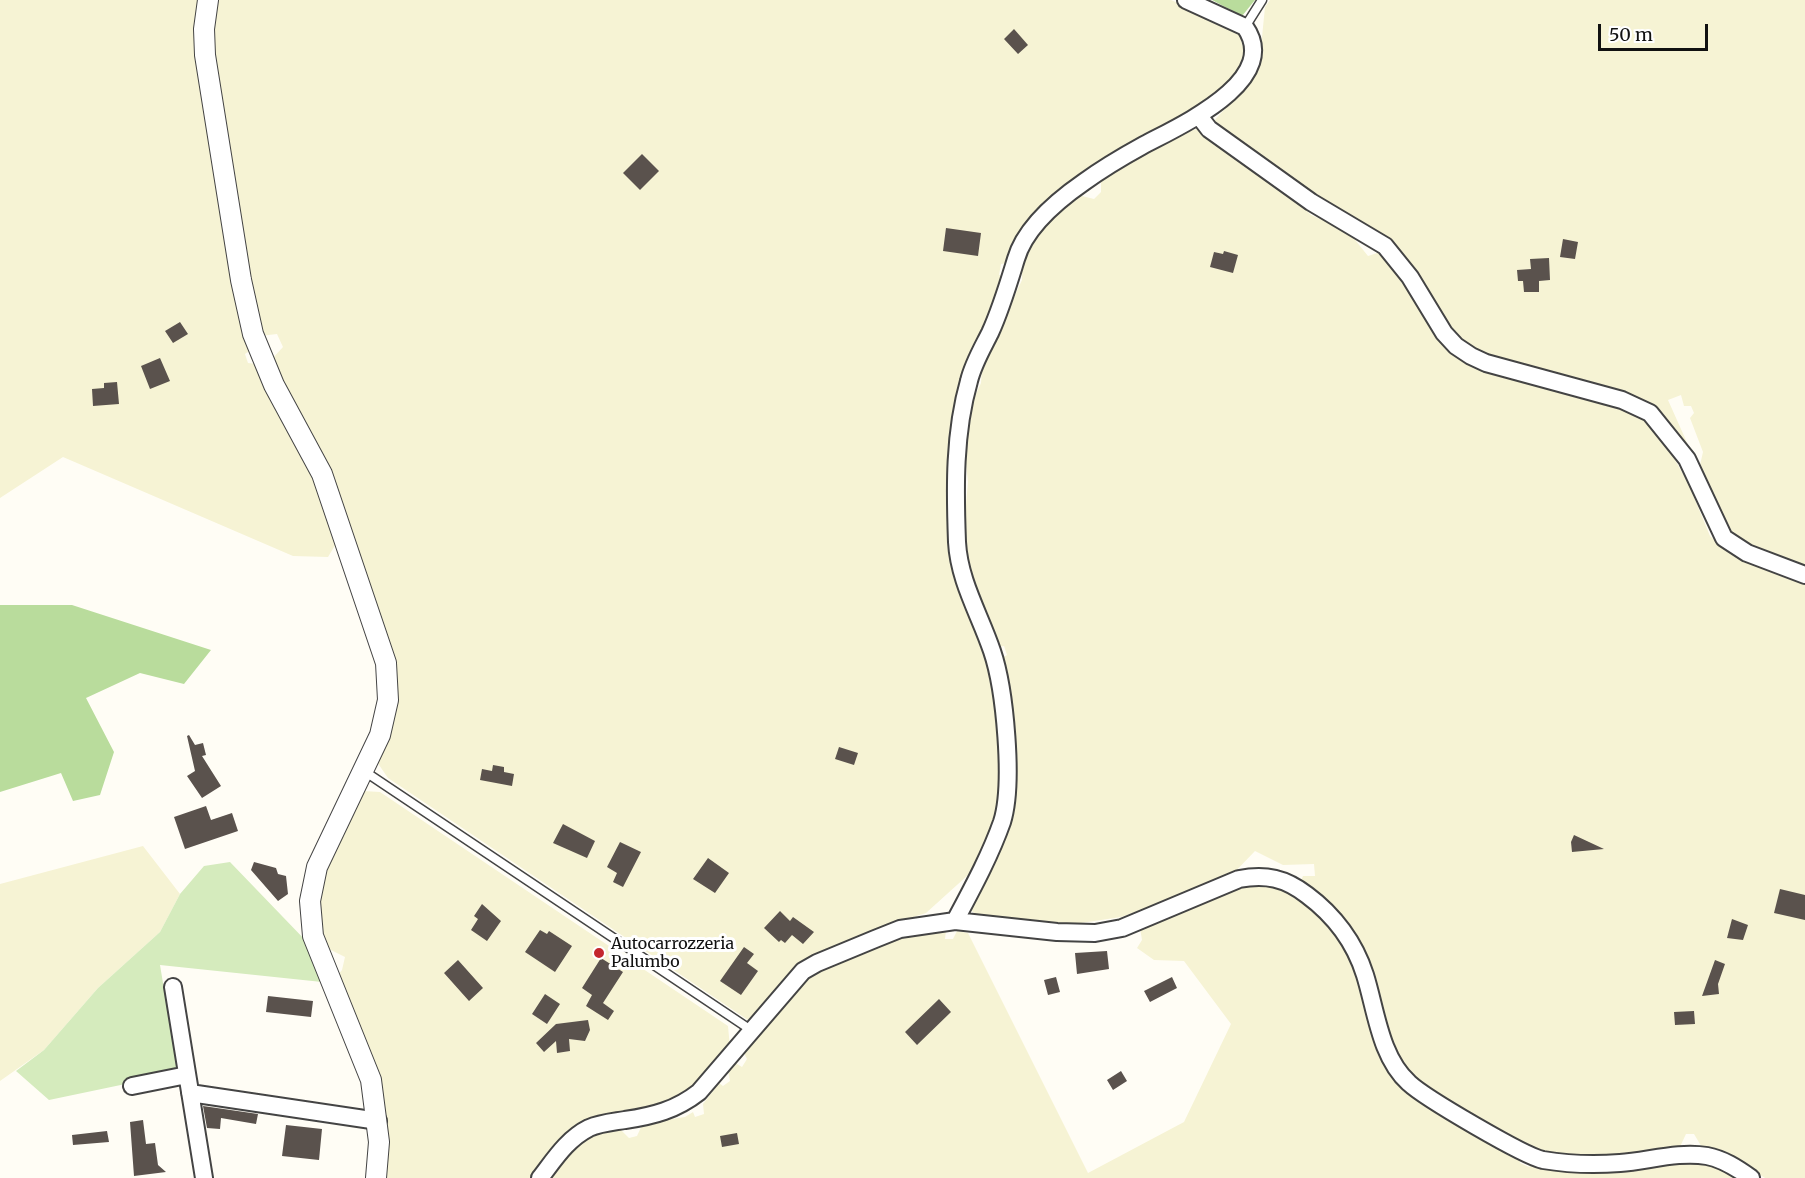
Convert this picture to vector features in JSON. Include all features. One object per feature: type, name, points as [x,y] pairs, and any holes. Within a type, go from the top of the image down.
[{"type":"street","points":[[208,0],[204,29],[208,78],[241,280],[253,334],[274,385],[322,474],[386,663],[388,683],[386,718],[364,771],[317,867],[312,886],[310,917],[321,958],[362,1053],[371,1080],[378,1121],[376,1178]]},
{"type":"street","points":[[955,921],[1003,819],[1007,767],[999,674],[965,582],[957,545],[957,445],[969,380],[1007,291],[1017,256],[1032,231],[1084,182],[1140,147],[1199,116],[1237,86],[1244,75],[1252,58],[1253,46],[1251,35],[1245,27],[1208,5],[1186,0]]},
{"type":"street","points":[[1199,116],[1209,129],[1311,202],[1385,246],[1410,277],[1444,333],[1456,346],[1486,363],[1622,400],[1650,412],[1687,459],[1724,538],[1747,553],[1805,574]]},
{"type":"street","points":[[540,1178],[562,1149],[589,1128],[657,1114],[688,1101],[699,1092],[791,983],[817,963],[900,929],[955,921],[1057,932],[1095,933],[1122,928],[1149,919],[1239,879],[1269,876],[1284,881],[1320,904],[1352,945],[1365,976],[1379,1029],[1393,1062],[1411,1085],[1534,1157],[1618,1163],[1690,1155],[1705,1156],[1729,1163],[1751,1178]]},
{"type":"street","points":[[173,987],[204,1178]]},
{"type":"street","points":[[132,1086],[187,1075]]},
{"type":"street","points":[[190,1093],[378,1121]]},
{"type":"lane","points":[[1245,27],[1262,0]]},
{"type":"lane","points":[[364,771],[751,1030]]},
{"type":"shaded area","points":[[0,0],[198,0],[251,350],[245,354],[248,363],[257,364],[311,467],[337,542],[328,557],[293,556],[63,457],[0,498]]},
{"type":"shaded area","points":[[217,0],[1171,0],[1231,26],[1239,33],[1245,54],[1241,71],[1220,94],[1075,179],[1009,263],[1001,264],[999,275],[1005,277],[964,378],[951,546],[994,673],[1002,767],[998,820],[978,866],[926,913],[873,930],[800,963],[748,1020],[388,778],[377,762],[389,738],[395,717],[398,682],[395,661],[338,496],[270,361],[283,347],[277,334],[260,336],[214,61],[213,34]]},
{"type":"shaded area","points":[[1270,0],[1805,0],[1805,569],[1735,544],[1698,474],[1703,452],[1690,418],[1694,413],[1691,406],[1684,406],[1681,395],[1668,400],[1689,447],[1683,446],[1659,414],[1497,360],[1460,344],[1414,272],[1214,121],[1237,95],[1261,47],[1265,7]]},
{"type":"shaded area","points":[[1197,129],[1285,190],[1311,215],[1348,231],[1368,256],[1383,251],[1453,351],[1631,410],[1652,424],[1664,440],[1689,485],[1710,536],[1726,551],[1805,580],[1805,1178],[1765,1178],[1738,1160],[1703,1149],[1694,1134],[1686,1134],[1678,1151],[1618,1158],[1542,1154],[1414,1082],[1398,1061],[1369,973],[1300,883],[1303,876],[1315,876],[1314,864],[1283,865],[1255,851],[1230,877],[1207,887],[1121,917],[1061,926],[979,917],[972,911],[972,901],[1009,820],[1002,658],[1007,655],[1004,646],[999,647],[966,564],[964,526],[968,482],[964,445],[971,405],[981,383],[982,365],[1022,280],[1022,260],[1037,234],[1078,195],[1094,199],[1101,192],[1101,180],[1129,161],[1153,150],[1171,136]]},
{"type":"shaded area","points":[[363,791],[380,792],[728,1026],[730,1048],[687,1094],[555,1148],[531,1178],[384,1178],[338,975],[342,970],[345,957],[325,947],[320,933],[319,884]]},
{"type":"shaded area","points":[[143,846],[180,894],[160,932],[98,988],[44,1050],[0,1081],[0,884]]},
{"type":"shaded area","points":[[1239,884],[1283,885],[1337,929],[1360,977],[1368,1022],[1381,1055],[1519,1157],[1520,1163],[1529,1167],[1534,1162],[1703,1160],[1743,1178],[550,1178],[582,1140],[593,1135],[619,1128],[629,1138],[637,1136],[643,1123],[685,1117],[693,1112],[695,1117],[704,1114],[703,1104],[719,1083],[723,1086],[730,1081],[728,1070],[734,1062],[742,1067],[747,1059],[744,1053],[800,983],[819,970],[900,937],[946,930],[945,939],[953,939],[957,931],[968,933],[1088,1173],[1184,1122],[1231,1024],[1184,961],[1154,960],[1137,948],[1142,940],[1140,928]]},
{"type":"green space","points":[[1212,0],[1255,0],[1242,16]]},
{"type":"green space","points":[[0,605],[72,605],[211,650],[184,684],[140,673],[86,698],[114,752],[100,795],[73,801],[61,773],[0,792]]},
{"type":"green space","points":[[230,862],[308,943],[322,982],[160,965],[178,1073],[49,1100],[16,1071],[44,1050],[98,988],[160,932],[180,894],[204,866]]},
{"type":"building","points":[[1014,29],[1028,45],[1018,54],[1004,39]]},
{"type":"building","points":[[642,154],[659,171],[640,190],[623,173]]},
{"type":"building","points":[[946,228],[981,233],[978,256],[943,251]]},
{"type":"building","points":[[1563,239],[1578,242],[1575,259],[1560,257]]},
{"type":"building","points":[[1224,251],[1238,255],[1233,273],[1210,267],[1214,252],[1223,254]]},
{"type":"building","points":[[1549,258],[1550,280],[1539,281],[1539,292],[1524,292],[1523,281],[1518,281],[1517,270],[1531,269],[1530,259]]},
{"type":"building","points":[[180,322],[188,334],[173,343],[165,331]]},
{"type":"building","points":[[160,358],[170,381],[150,389],[141,366]]},
{"type":"building","points":[[117,382],[119,404],[93,406],[92,389],[104,388],[104,383]]},
{"type":"building","points":[[189,735],[195,745],[203,743],[206,755],[202,756],[221,786],[202,798],[187,776],[195,771],[187,736]]},
{"type":"building","points":[[839,747],[858,753],[854,765],[835,759]]},
{"type":"building","points":[[493,765],[504,767],[504,772],[514,774],[512,786],[480,780],[482,769],[492,771]]},
{"type":"building","points":[[206,806],[211,820],[232,813],[238,831],[185,849],[174,817]]},
{"type":"building","points":[[563,824],[595,841],[587,858],[553,843]]},
{"type":"building","points":[[1574,835],[1604,849],[1572,852],[1571,842]]},
{"type":"building","points":[[620,842],[641,852],[623,887],[613,882],[617,873],[607,867]]},
{"type":"building","points":[[708,858],[729,873],[715,893],[693,879]]},
{"type":"building","points":[[254,862],[276,868],[278,874],[286,876],[288,894],[278,901],[251,870]]},
{"type":"building","points":[[1780,889],[1805,895],[1805,920],[1774,913]]},
{"type":"building","points":[[482,904],[501,921],[487,941],[471,930],[478,919],[474,916]]},
{"type":"building","points":[[780,911],[790,921],[793,917],[814,932],[803,944],[792,935],[785,943],[781,940],[779,942],[764,928]]},
{"type":"building","points":[[1732,919],[1748,925],[1743,940],[1727,938]]},
{"type":"building","points":[[540,930],[547,934],[549,931],[572,946],[555,972],[525,952]]},
{"type":"building","points":[[744,947],[754,954],[747,963],[758,971],[741,995],[720,981]]},
{"type":"building","points":[[1107,951],[1109,969],[1077,974],[1075,953]]},
{"type":"building","points":[[601,958],[623,972],[603,1003],[614,1011],[608,1020],[586,1006],[592,995],[582,988]]},
{"type":"building","points":[[458,960],[483,988],[469,1001],[444,973]]},
{"type":"building","points":[[1715,960],[1725,964],[1718,984],[1719,994],[1702,996]]},
{"type":"building","points":[[1056,977],[1060,992],[1048,995],[1044,980]]},
{"type":"building","points":[[1172,977],[1177,988],[1150,1002],[1144,991]]},
{"type":"building","points":[[545,994],[560,1004],[547,1024],[532,1014]]},
{"type":"building","points":[[268,996],[313,1001],[311,1017],[266,1012]]},
{"type":"building","points":[[939,999],[951,1012],[917,1045],[905,1032]]},
{"type":"building","points":[[1694,1011],[1695,1024],[1675,1025],[1674,1012]]},
{"type":"building","points":[[588,1020],[590,1030],[585,1041],[569,1039],[570,1051],[557,1053],[556,1041],[544,1052],[536,1043],[556,1024]]},
{"type":"building","points":[[1121,1071],[1127,1081],[1113,1090],[1107,1080]]},
{"type":"building","points":[[203,1106],[258,1114],[256,1124],[221,1118],[220,1129],[207,1128]]},
{"type":"building","points":[[143,1120],[146,1144],[155,1143],[158,1165],[166,1172],[134,1176],[130,1122]]},
{"type":"building","points":[[286,1125],[322,1129],[319,1160],[282,1156]]},
{"type":"building","points":[[107,1131],[109,1142],[73,1145],[72,1135]]},
{"type":"building","points":[[737,1133],[739,1144],[722,1147],[720,1136]]},
{"type":"place","name":"Autocarrozzeria Palumbo","points":[[599,953]]}]
